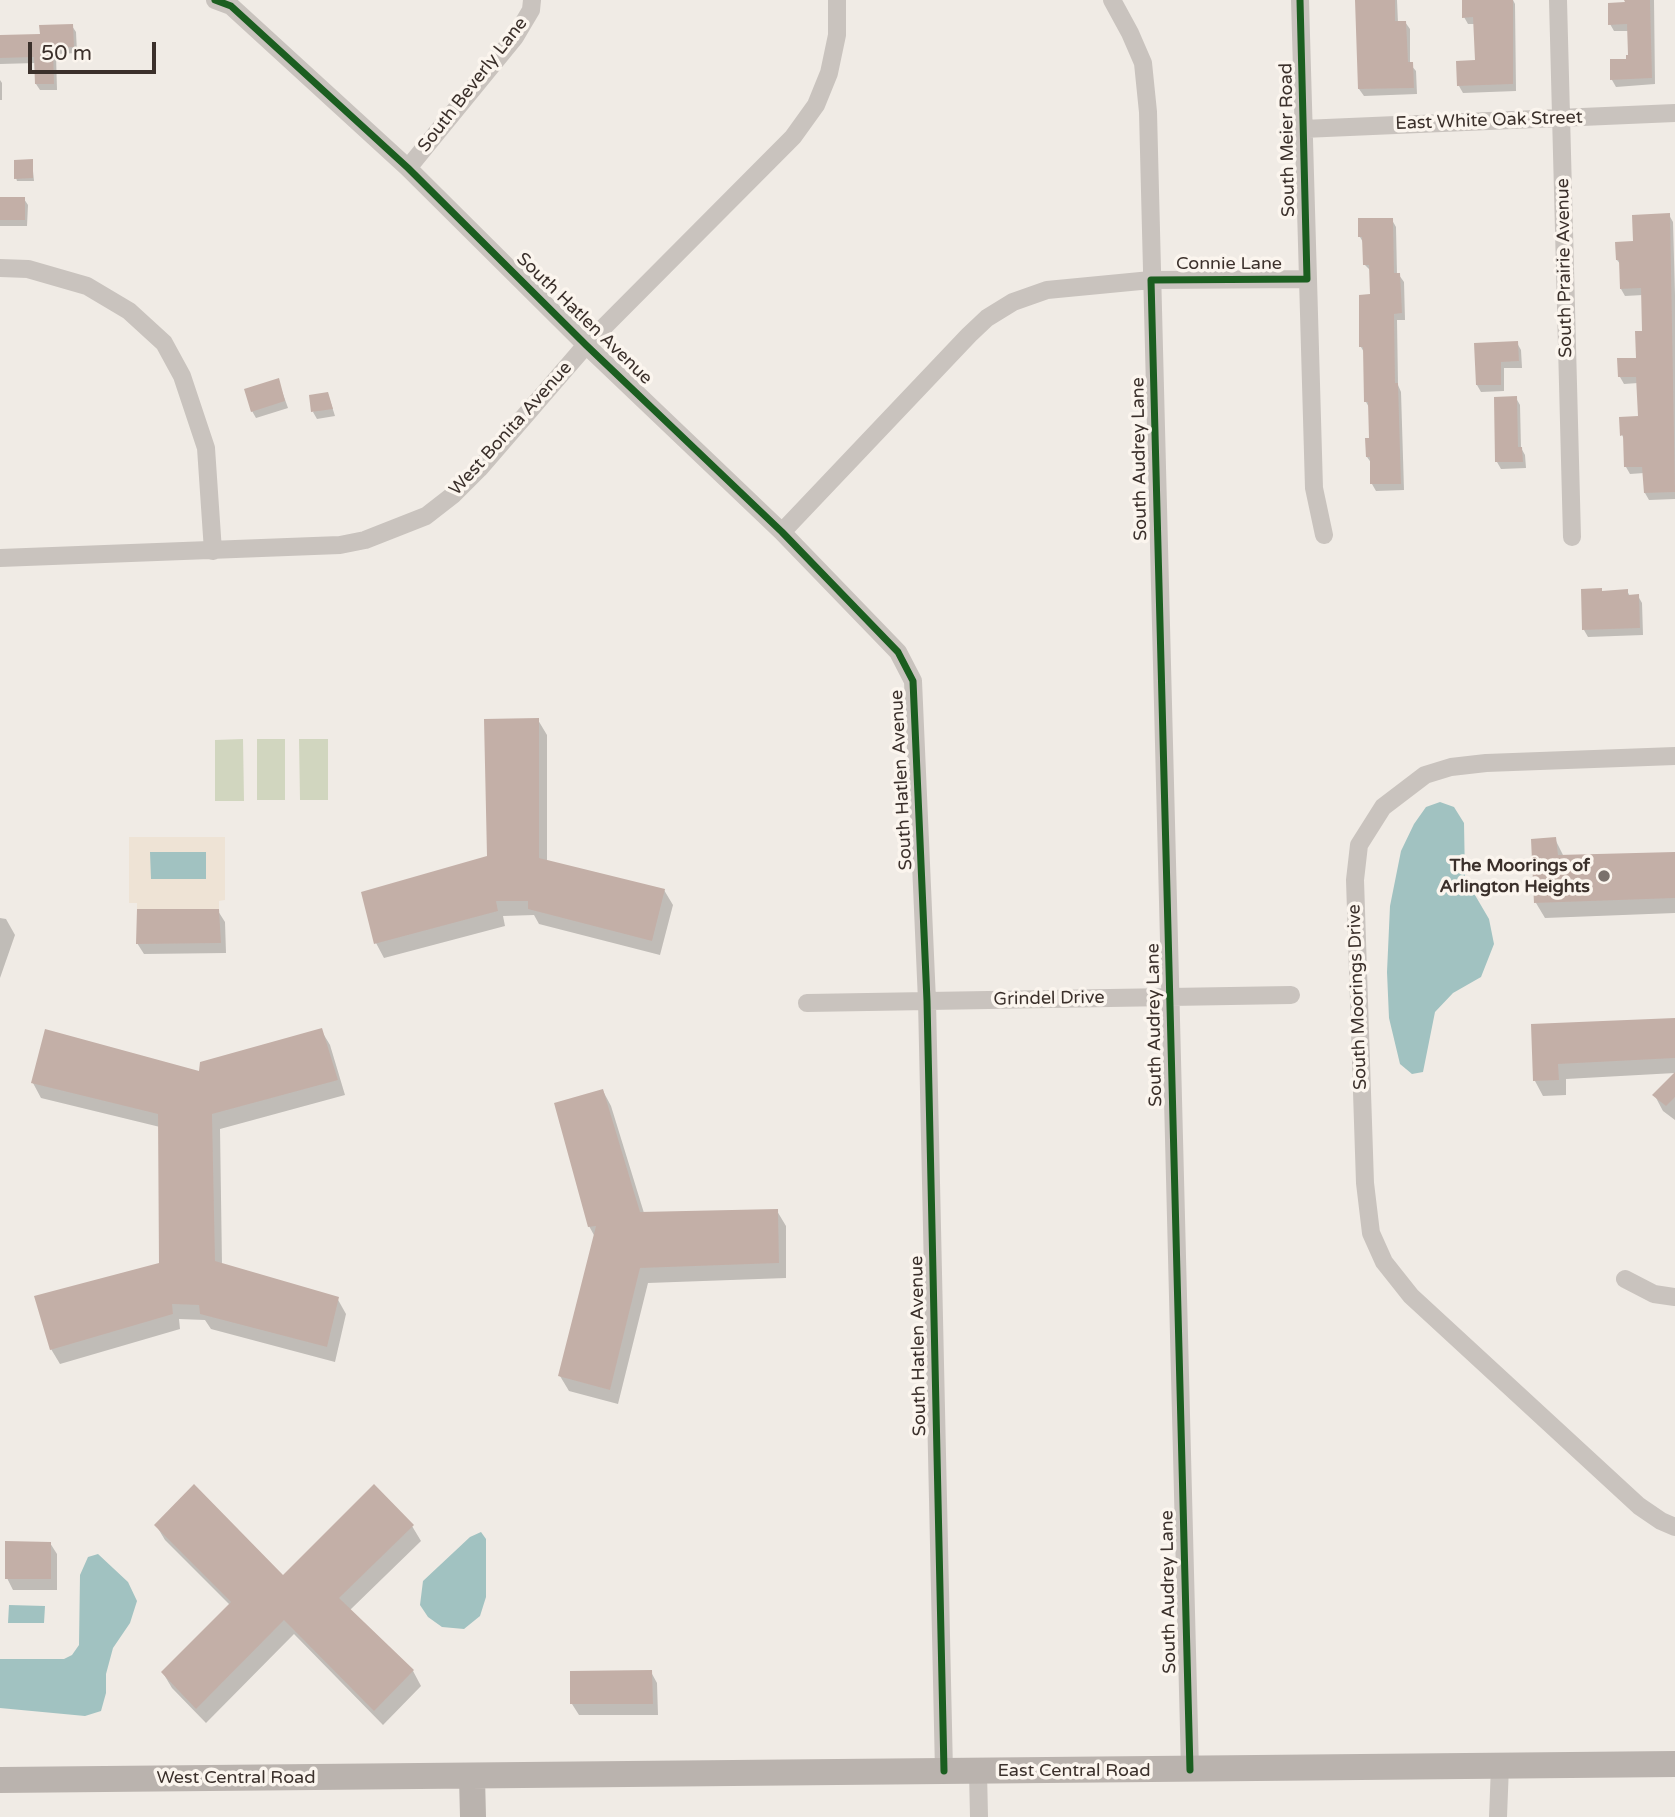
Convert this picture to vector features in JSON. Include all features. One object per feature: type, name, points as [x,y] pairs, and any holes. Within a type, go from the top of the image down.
[{"type":"main road","name":"East Central Road","points":[[472,1777],[1675,1764]]},
{"type":"main road","name":"West Central Road","points":[[0,1780],[472,1777]]},
{"type":"main road","points":[[472,1777],[472,1817]]},
{"type":"street","name":"South Beverly Lane","points":[[408,168],[515,37],[531,10],[532,0]]},
{"type":"street","name":"West Bonita Avenue","points":[[0,558],[340,545],[365,540],[426,516],[453,495],[479,469],[586,345],[793,137],[816,105],[829,73],[838,35],[837,0]]},
{"type":"street","name":"South Audrey Lane","points":[[1112,0],[1143,63],[1148,112],[1190,1770]]},
{"type":"street","name":"South Meier Road","points":[[1300,0],[1314,488],[1324,535]]},
{"type":"street","name":"South Prairie Avenue","points":[[1558,0],[1572,537]]},
{"type":"street","name":"South Hatlen Avenue","points":[[227,2],[408,168],[586,345],[782,532],[898,652],[914,681],[927,1001],[944,1771]]},
{"type":"street","name":"East White Oak Street","points":[[1303,129],[1675,113]]},
{"type":"street","points":[[0,268],[28,269],[87,286],[129,312],[164,343],[182,376],[206,448],[214,551]]},
{"type":"street","name":"Connie Lane","points":[[782,532],[987,318],[1013,302],[1047,290],[1151,280],[1307,279]]},
{"type":"street","name":"South Moorings Drive","points":[[1675,756],[1486,763],[1451,767],[1425,775],[1383,807],[1359,845],[1354,880],[1365,1183],[1371,1233],[1384,1262],[1411,1296],[1639,1506],[1675,1527]]},
{"type":"street","name":"Grindel Drive","points":[[807,1003],[1291,995]]},
{"type":"street","points":[[1625,1279],[1654,1294],[1675,1297]]},
{"type":"street","points":[[1499,1817],[1500,1766]]},
{"type":"street","points":[[978,1771],[979,1817]]},
{"type":"green space","points":[[243,739],[244,801],[215,801],[215,740]]},
{"type":"green space","points":[[257,739],[285,739],[285,800],[257,800]]},
{"type":"green space","points":[[299,739],[328,739],[328,800],[300,800]]},
{"type":"shaded area","points":[[129,837],[225,837],[225,900],[219,901],[219,909],[188,909],[170,914],[169,909],[137,909],[137,903],[129,903]]},
{"type":"water","points":[[1440,802],[1454,807],[1464,823],[1465,878],[1489,919],[1494,944],[1481,977],[1453,993],[1435,1012],[1423,1072],[1412,1074],[1400,1064],[1389,1018],[1387,972],[1390,906],[1401,851],[1426,807]]},
{"type":"water","points":[[150,852],[206,852],[206,879],[151,879]]},
{"type":"water","points":[[481,1532],[486,1539],[486,1597],[480,1616],[464,1629],[442,1627],[428,1617],[420,1605],[423,1581],[470,1537]]},
{"type":"water","points":[[98,1554],[128,1582],[137,1601],[130,1623],[113,1648],[101,1711],[85,1716],[0,1708],[0,1659],[64,1659],[72,1655],[79,1645],[80,1575],[88,1557]]},
{"type":"water","points":[[9,1605],[45,1606],[44,1623],[8,1623]]},
{"type":"building","points":[[1355,0],[1395,0],[1395,21],[1406,21],[1408,62],[1413,62],[1414,88],[1358,89]]},
{"type":"building","points":[[1462,0],[1513,0],[1513,84],[1457,86],[1456,61],[1475,60],[1473,17],[1462,18]]},
{"type":"building","points":[[1624,0],[1650,0],[1652,78],[1610,80],[1610,59],[1626,59],[1628,55],[1627,24],[1608,25],[1608,3],[1625,2]]},
{"type":"building","points":[[73,24],[74,47],[53,48],[54,84],[35,84],[34,57],[0,58],[0,35],[40,34],[39,25]]},
{"type":"building","points":[[33,159],[33,178],[14,179],[14,160]]},
{"type":"building","points":[[0,197],[25,197],[25,220],[0,220]]},
{"type":"building","points":[[1670,213],[1675,492],[1644,493],[1642,467],[1624,467],[1623,435],[1620,436],[1619,417],[1638,416],[1636,377],[1618,377],[1617,358],[1636,358],[1635,331],[1642,331],[1641,288],[1620,289],[1615,242],[1633,241],[1632,215]]},
{"type":"building","points":[[1358,218],[1393,218],[1394,273],[1400,273],[1402,313],[1394,314],[1401,484],[1370,484],[1370,457],[1366,457],[1365,438],[1369,438],[1368,402],[1364,402],[1363,347],[1359,347],[1359,295],[1370,294],[1369,265],[1363,265]]},
{"type":"building","points":[[1518,341],[1519,361],[1501,362],[1501,385],[1476,385],[1474,343]]},
{"type":"building","points":[[279,378],[285,401],[251,412],[244,389]]},
{"type":"building","points":[[328,392],[333,409],[311,412],[309,395]]},
{"type":"building","points":[[1517,396],[1518,447],[1522,447],[1523,462],[1495,462],[1494,397]]},
{"type":"building","points":[[1602,588],[1602,591],[1628,589],[1628,595],[1639,594],[1640,628],[1582,630],[1581,589]]},
{"type":"building","points":[[539,718],[539,858],[665,889],[652,941],[528,909],[528,901],[496,901],[498,911],[374,944],[361,892],[487,856],[484,719]]},
{"type":"building","name":"The Moorings of Arlington Heights","points":[[1556,837],[1558,855],[1675,852],[1675,898],[1534,903],[1531,839]]},
{"type":"building","points":[[137,909],[219,909],[221,943],[136,944]]},
{"type":"building","points":[[1675,1018],[1675,1058],[1558,1064],[1559,1080],[1533,1081],[1531,1024]]},
{"type":"building","points":[[322,1028],[338,1080],[212,1114],[215,1261],[339,1297],[327,1347],[200,1314],[199,1305],[172,1304],[173,1314],[50,1350],[34,1296],[159,1263],[158,1114],[31,1083],[45,1029],[199,1071],[200,1062]]},
{"type":"building","points":[[1675,1072],[1675,1097],[1666,1106],[1652,1095]]},
{"type":"building","points":[[603,1089],[640,1212],[778,1209],[779,1263],[640,1268],[610,1390],[558,1376],[596,1226],[588,1227],[554,1103]]},
{"type":"building","points":[[194,1484],[283,1575],[374,1484],[414,1525],[339,1598],[414,1670],[374,1711],[284,1620],[196,1709],[161,1672],[231,1602],[154,1525]]},
{"type":"building","points":[[5,1541],[51,1542],[51,1579],[5,1579]]},
{"type":"building","points":[[652,1670],[653,1704],[570,1704],[570,1671]]},
{"type":"cycle path","points":[[215,0],[231,6],[408,168],[586,345],[782,532],[898,652],[913,681],[927,1001],[944,1771]]},
{"type":"cycle path","points":[[1190,1770],[1151,280],[1307,279],[1300,0]]},
{"type":"place","name":"The Moorings of Arlington Heights","points":[[1604,876]]}]
